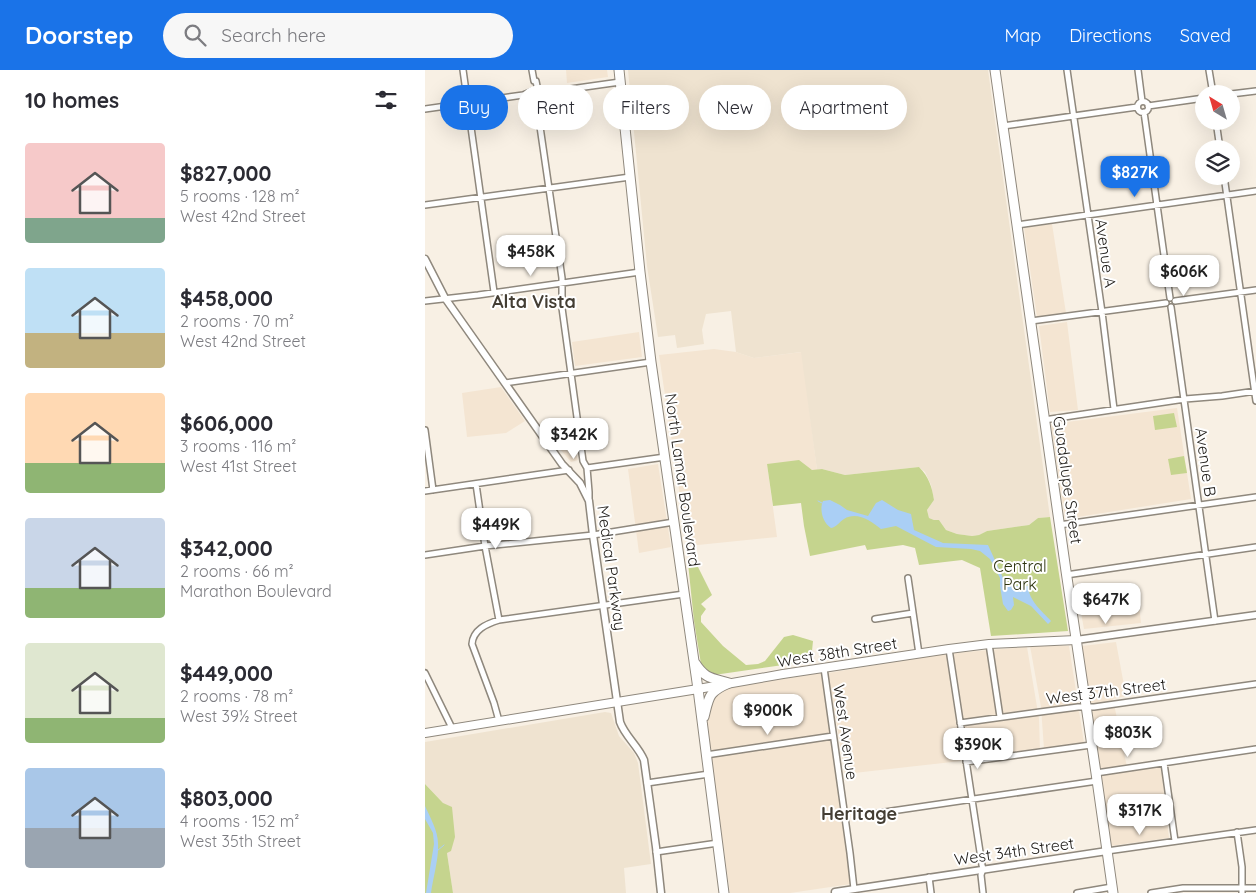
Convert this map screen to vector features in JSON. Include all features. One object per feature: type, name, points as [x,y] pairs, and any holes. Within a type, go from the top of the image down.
[{"type":"main road","name":"North Lamar Boulevard","points":[[619,70],[651,362],[698,689],[724,893]]},
{"type":"main road","name":"Guadalupe Street","points":[[995,70],[1112,890]]},
{"type":"main road","name":"West 38th Street","points":[[425,733],[783,674],[949,649],[989,644],[1076,640]]},
{"type":"main road","points":[[694,660],[706,677],[729,683]]},
{"type":"main road","points":[[702,722],[708,698],[715,691],[729,683]]},
{"type":"street","points":[[463,70],[465,85]]},
{"type":"street","points":[[532,70],[535,85]]},
{"type":"street","name":"Avenue A","points":[[1067,70],[1114,409]]},
{"type":"street","points":[[1138,70],[1142,101]]},
{"type":"street","points":[[1209,70],[1212,85]]},
{"type":"street","points":[[593,86],[620,82]]},
{"type":"street","points":[[1240,93],[1256,91]]},
{"type":"street","points":[[1148,106],[1195,99]]},
{"type":"street","points":[[1003,126],[1137,107],[1142,101]]},
{"type":"street","points":[[1142,101],[1147,103],[1148,106]]},
{"type":"street","points":[[1144,112],[1148,109],[1148,106]]},
{"type":"street","points":[[425,109],[440,107]]},
{"type":"street","points":[[1137,107],[1140,112],[1144,112]]},
{"type":"street","points":[[1144,112],[1170,301]]},
{"type":"street","points":[[471,130],[494,292]]},
{"type":"street","points":[[541,130],[562,278],[562,308],[570,373],[583,461],[587,468],[589,501]]},
{"type":"street","points":[[425,205],[630,177]]},
{"type":"street","points":[[1225,185],[1256,401]]},
{"type":"street","points":[[1017,225],[1256,191]]},
{"type":"street","name":"Medical Parkway","points":[[425,258],[445,298],[562,464],[582,486],[589,501],[620,722],[623,729],[641,752],[644,760],[661,893]]},
{"type":"street","points":[[425,301],[640,272]]},
{"type":"street","points":[[1031,322],[1256,290]]},
{"type":"street","name":"Avenue B","points":[[1170,301],[1175,304],[1171,307],[1215,621]]},
{"type":"street","points":[[505,383],[651,362]]},
{"type":"street","points":[[1045,420],[1185,399],[1255,391]]},
{"type":"street","points":[[425,430],[433,490]]},
{"type":"street","points":[[587,468],[665,457]]},
{"type":"street","points":[[425,491],[569,470]]},
{"type":"street","points":[[476,484],[499,620]]},
{"type":"street","points":[[1059,524],[1256,497]]},
{"type":"street","points":[[425,556],[485,546],[593,535],[674,522]]},
{"type":"street","points":[[1066,575],[1256,547]]},
{"type":"street","points":[[907,578],[919,654]]},
{"type":"street","points":[[499,721],[472,644],[478,630],[487,624],[499,620],[684,594]]},
{"type":"street","points":[[875,618],[913,613]]},
{"type":"street","name":"West 38th Street","points":[[1076,640],[1256,615]]},
{"type":"street","points":[[989,644],[1000,717]]},
{"type":"street","points":[[949,649],[983,870],[981,875],[983,893]]},
{"type":"street","name":"West Avenue","points":[[824,668],[851,853],[854,889]]},
{"type":"street","points":[[425,673],[452,728]]},
{"type":"street","name":"West 37th Street","points":[[960,723],[1094,707],[1256,684]]},
{"type":"street","points":[[706,755],[833,736]]},
{"type":"street","points":[[966,762],[1091,745]]},
{"type":"street","points":[[878,813],[1097,777],[1164,763],[1256,749]]},
{"type":"street","points":[[1164,763],[1175,841]]},
{"type":"street","points":[[647,783],[709,774]]},
{"type":"street","name":"West 34th Street","points":[[832,892],[880,888],[929,877],[1256,830]]},
{"type":"street","points":[[1237,832],[1242,867],[1242,891]]},
{"type":"street","points":[[656,852],[718,843]]},
{"type":"street","points":[[929,877],[931,893]]},
{"type":"street","points":[[1151,893],[1183,888],[1242,891],[1253,888]]},
{"type":"street","points":[[1077,893],[1112,890]]},
{"type":"shaded area","points":[[566,70],[607,70],[608,77],[567,83]]},
{"type":"shaded area","points":[[628,70],[988,70],[1050,517],[1038,518],[1029,525],[987,531],[972,536],[946,530],[939,520],[929,518],[927,510],[934,500],[931,485],[925,472],[919,467],[845,475],[822,469],[817,470],[801,352],[754,358],[736,352],[731,311],[706,314],[702,330],[704,344],[677,348],[675,335],[658,337],[647,266],[634,130],[689,130],[689,85],[629,85]]},
{"type":"shaded area","points":[[1052,224],[1066,313],[1037,317],[1024,228]]},
{"type":"shaded area","points":[[1067,322],[1078,410],[1050,412],[1039,326]]},
{"type":"shaded area","points":[[639,332],[642,357],[575,366],[572,342]]},
{"type":"shaded area","points":[[714,349],[736,352],[754,358],[802,352],[817,470],[767,464],[777,537],[688,546],[682,520],[659,355]]},
{"type":"shaded area","points":[[501,387],[525,421],[506,433],[467,437],[462,393]]},
{"type":"shaded area","points":[[1177,408],[1191,499],[1065,519],[1051,424]]},
{"type":"shaded area","points":[[571,420],[578,460],[571,462],[540,425]]},
{"type":"shaded area","points":[[658,464],[671,547],[639,553],[628,469]]},
{"type":"shaded area","points":[[1138,594],[1141,623],[1084,629],[1079,602]]},
{"type":"shaded area","points":[[1116,642],[1126,696],[1113,699],[1128,772],[1161,766],[1169,838],[1110,846],[1082,646]]},
{"type":"shaded area","points":[[1030,646],[1069,646],[1084,743],[1044,749],[1041,707]]},
{"type":"shaded area","points":[[1027,647],[1039,719],[1040,751],[968,758],[953,653]]},
{"type":"shaded area","points":[[947,653],[961,761],[845,774],[828,673]]},
{"type":"shaded area","points":[[821,673],[851,884],[790,893],[730,893],[711,758],[705,691]]},
{"type":"shaded area","points":[[605,712],[611,713],[619,736],[634,753],[638,763],[651,864],[624,868],[626,893],[453,893],[447,853],[443,803],[425,784],[425,742]]},
{"type":"green space","points":[[1174,413],[1177,427],[1155,430],[1153,416]]},
{"type":"green space","points":[[1184,456],[1187,473],[1171,475],[1168,459]]},
{"type":"green space","name":"Central Park","points":[[799,460],[812,470],[822,469],[845,475],[919,467],[928,478],[934,500],[927,510],[929,518],[939,520],[946,530],[957,534],[979,535],[987,531],[1029,525],[1038,518],[1050,517],[1068,631],[991,636],[980,568],[962,560],[919,565],[915,548],[903,545],[867,550],[865,545],[810,556],[801,503],[773,506],[767,464]]},
{"type":"green space","points":[[688,563],[696,563],[712,595],[701,604],[706,609],[701,616],[701,622],[723,646],[746,665],[765,661],[784,637],[793,635],[813,641],[811,661],[714,675],[708,673],[701,664]]},
{"type":"green space","points":[[425,784],[443,803],[452,807],[455,837],[451,851],[447,853],[453,893],[425,893]]},
{"type":"water","points":[[830,500],[847,510],[868,516],[876,503],[882,500],[898,510],[911,514],[914,530],[943,543],[988,545],[1004,580],[1015,586],[1028,586],[1033,601],[1051,621],[1048,624],[1031,606],[1013,597],[1014,605],[1008,611],[1003,604],[1000,578],[990,559],[980,551],[936,547],[896,526],[881,529],[864,518],[854,516],[842,520],[835,527],[831,528],[824,520],[821,508],[823,501]]},
{"type":"water","points":[[425,806],[438,838],[437,862],[431,893],[426,893],[434,844],[433,833],[425,819]]},
{"type":"waterway","points":[[818,501],[822,503]]},
{"type":"waterway","points":[[437,851],[444,845]]},
{"type":"district","name":"Alta Vista","points":[[534,302]]},
{"type":"district","name":"Heritage","points":[[859,814]]}]
